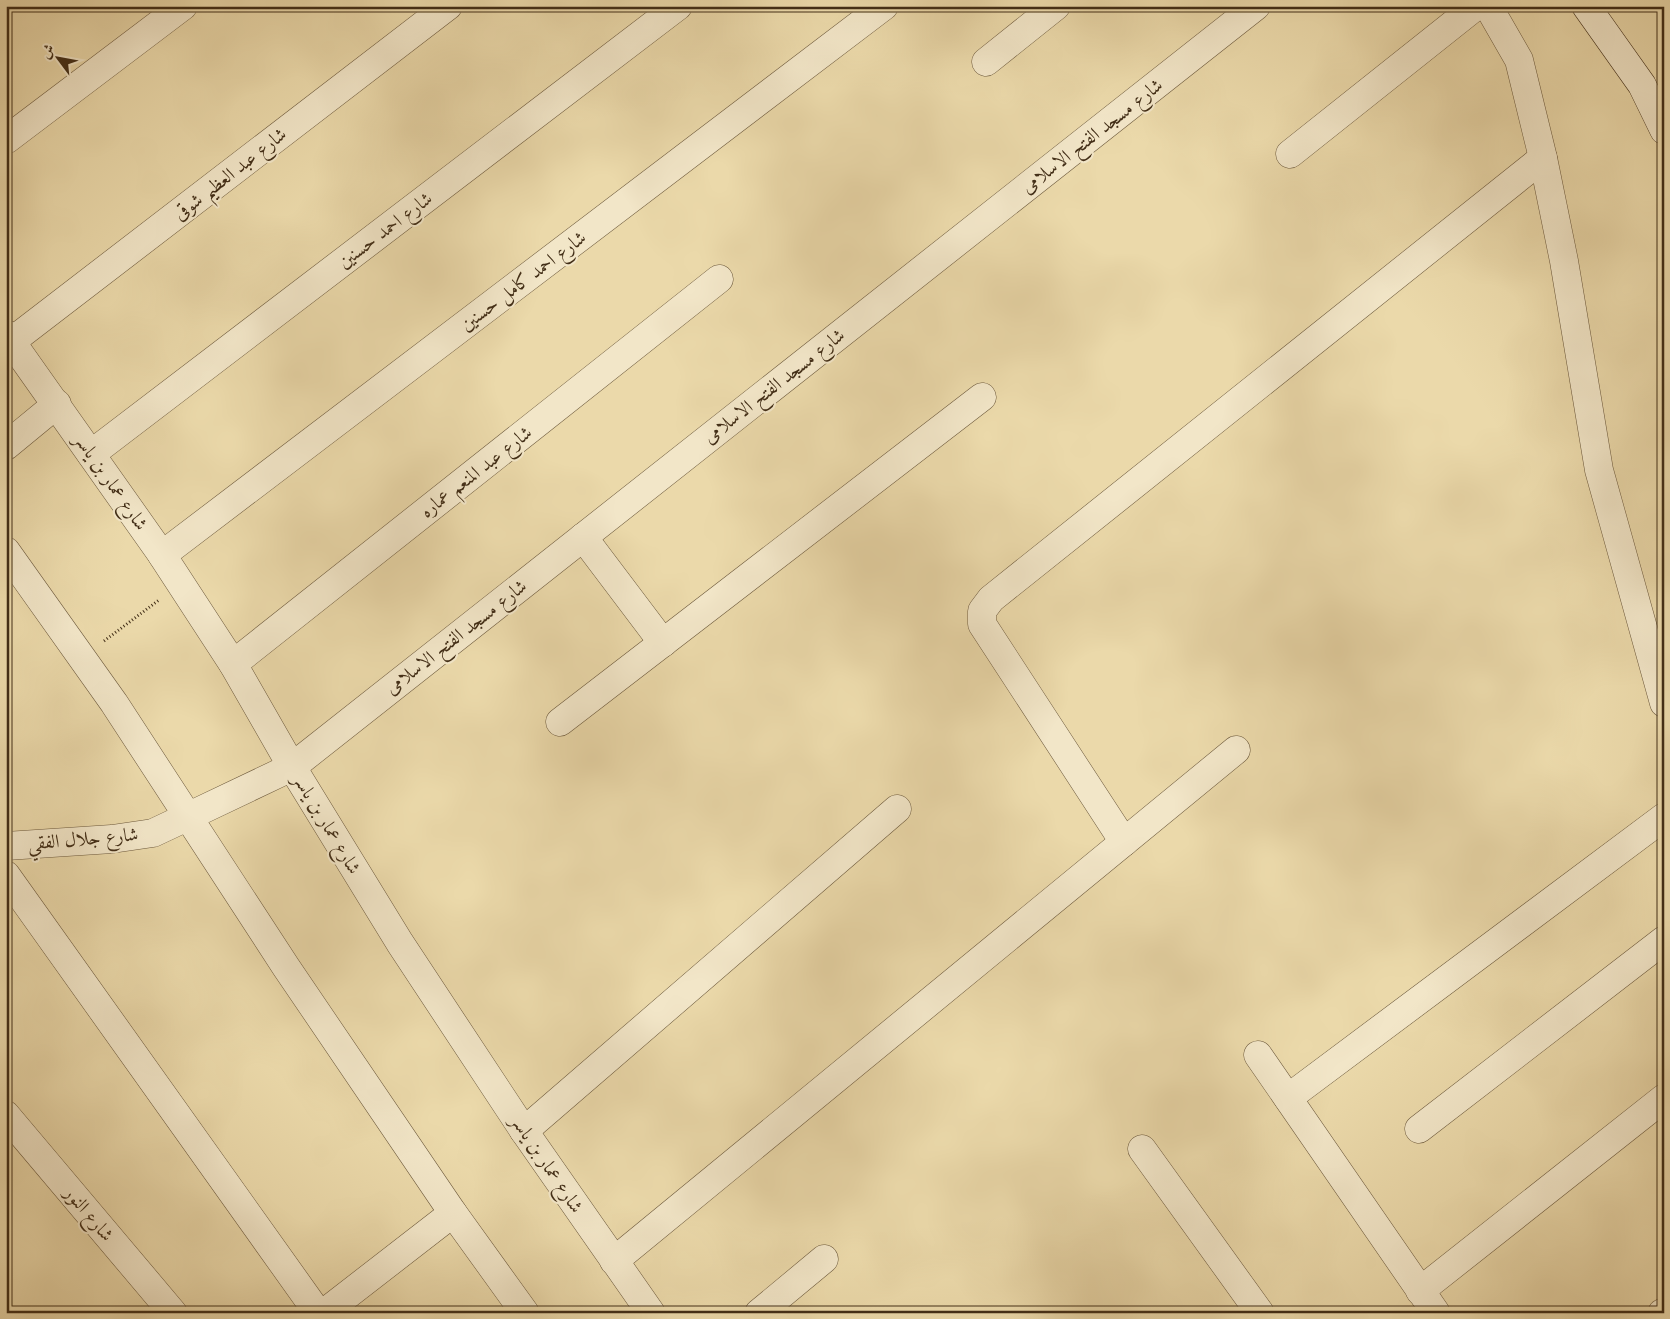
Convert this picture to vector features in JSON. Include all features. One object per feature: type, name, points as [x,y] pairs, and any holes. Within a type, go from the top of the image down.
[{"type":"street","points":[[6,140],[183,6]]},
{"type":"street","name":"شارع عبد العظيم شوقى","points":[[9,337],[448,6]]},
{"type":"street","name":"شارع احمد حسنين","points":[[91,454],[678,6]]},
{"type":"street","name":"شارع احمد كامل حسنين","points":[[162,556],[884,6]]},
{"type":"street","points":[[986,62],[1056,6]]},
{"type":"street","name":"شارع مسجد الفتح الاسلامى","points":[[187,818],[292,767],[1256,6]]},
{"type":"street","points":[[1290,154],[1476,6]]},
{"type":"street","points":[[1488,6],[1519,60],[1543,158],[1564,261],[1599,470],[1664,703]]},
{"type":"street","points":[[1586,6],[1642,86],[1664,130]]},
{"type":"street","points":[[1124,842],[982,624],[982,611],[991,598],[1543,158]]},
{"type":"street","name":"شارع عبد المنعم عماره","points":[[233,664],[719,279]]},
{"type":"street","name":"شارع عمار بن ياسر","points":[[9,337],[181,584],[233,664],[292,767],[400,943],[524,1131],[651,1313]]},
{"type":"street","points":[[560,722],[982,397]]},
{"type":"street","points":[[6,446],[57,404]]},
{"type":"street","points":[[583,537],[663,643]]},
{"type":"street","points":[[6,551],[114,704],[286,967],[453,1213],[525,1313]]},
{"type":"street","points":[[614,1261],[1236,750]]},
{"type":"street","points":[[524,1131],[897,809]]},
{"type":"street","name":"شارع جلال الفقي","points":[[6,846],[112,839],[153,833],[187,818]]},
{"type":"street","points":[[1288,1098],[1664,818]]},
{"type":"street","points":[[6,875],[318,1313]]},
{"type":"street","points":[[1419,1129],[1664,940]]},
{"type":"street","points":[[1258,1055],[1436,1313]]},
{"type":"street","points":[[1420,1291],[1664,1098]]},
{"type":"street","name":"شارع النور","points":[[6,1115],[172,1313]]},
{"type":"street","points":[[1142,1149],[1260,1313]]},
{"type":"street","points":[[324,1313],[453,1213]]},
{"type":"street","points":[[759,1313],[824,1259]]},
{"type":"path","points":[[82,658],[181,584]]}]
